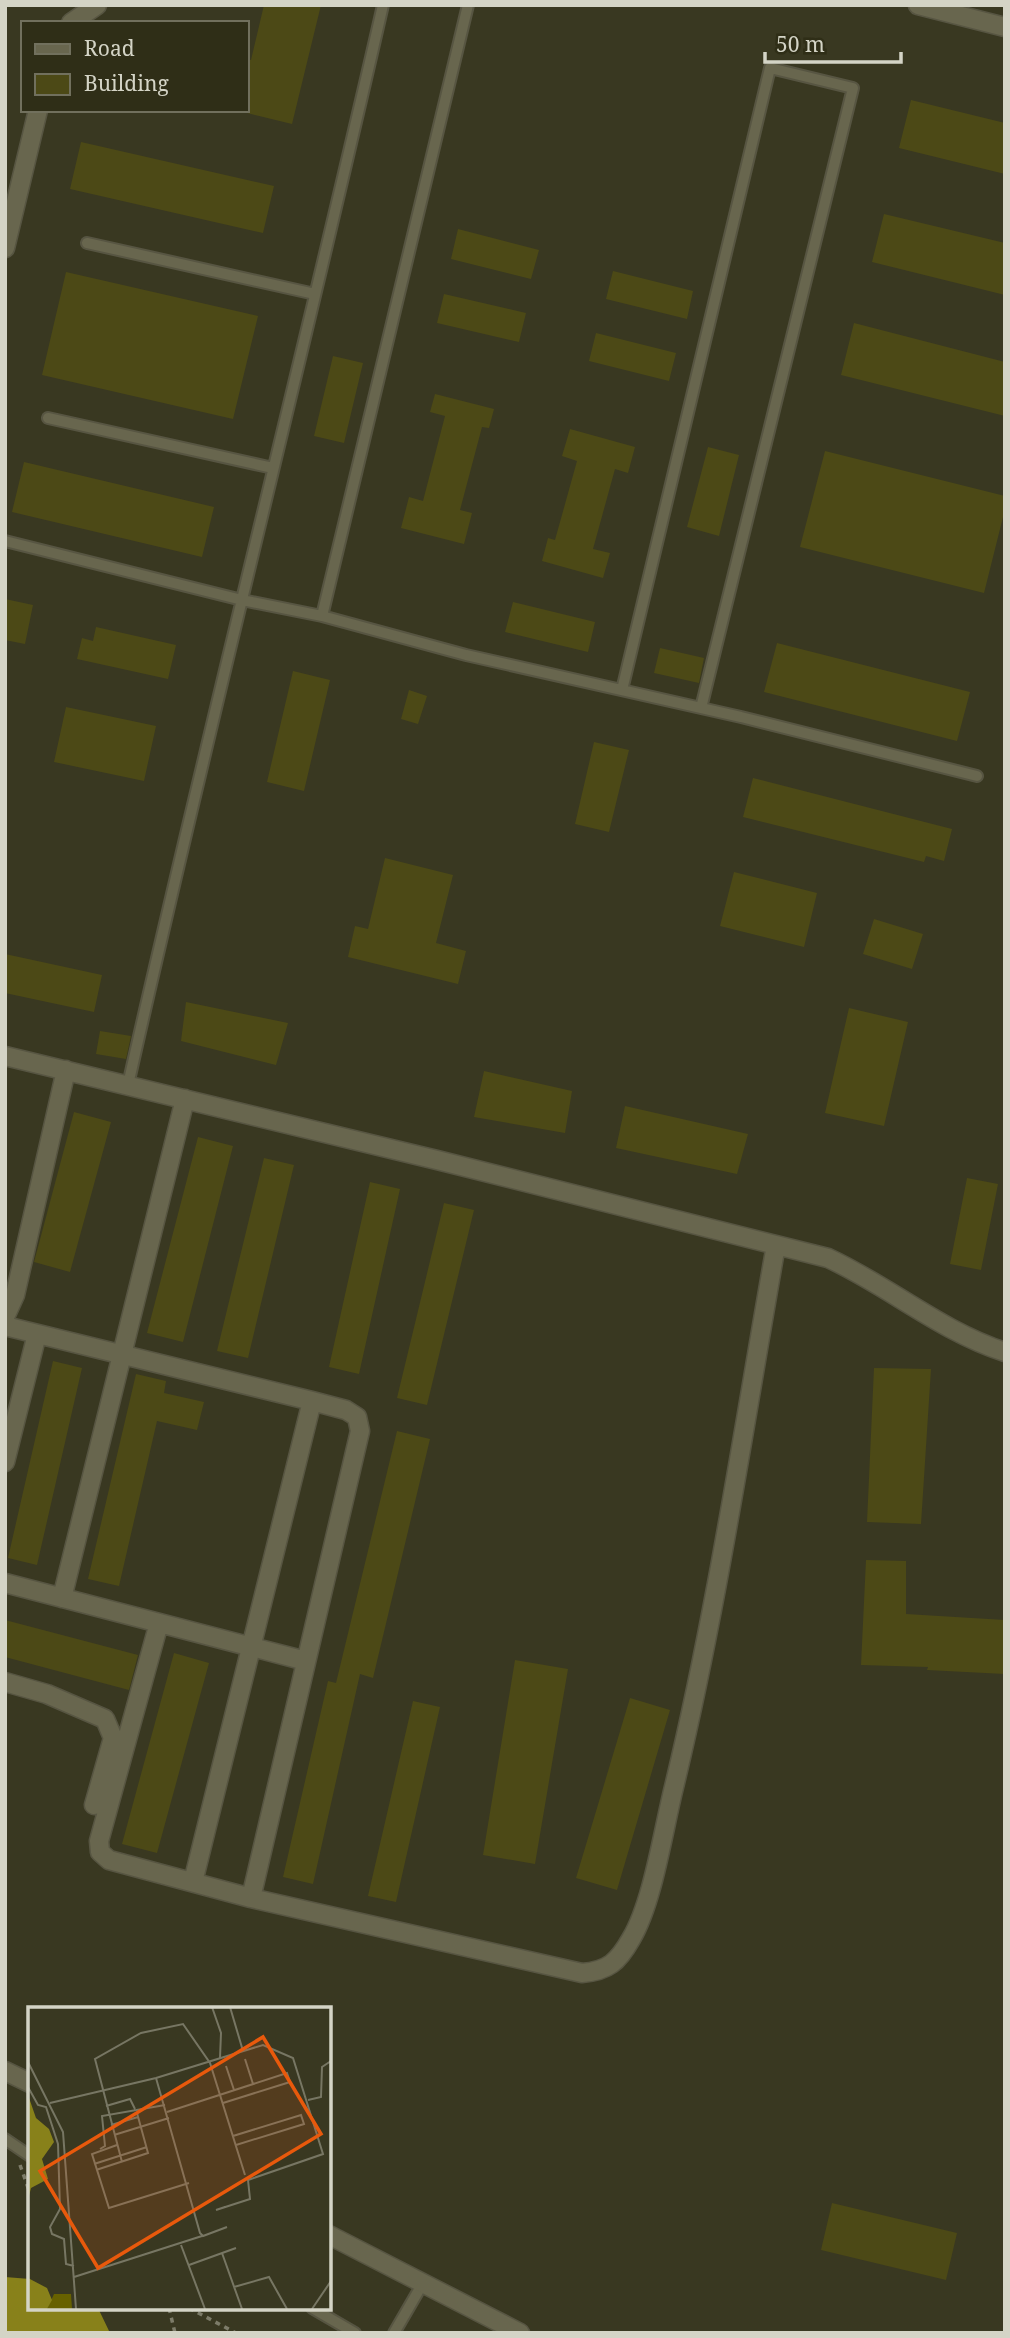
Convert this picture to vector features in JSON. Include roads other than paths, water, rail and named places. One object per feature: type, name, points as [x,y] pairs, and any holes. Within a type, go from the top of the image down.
[{"type":"street","points":[[74,21],[97,5]]},
{"type":"street","points":[[918,5],[1005,27]]},
{"type":"street","points":[[5,248],[9,219],[37,112]]},
{"type":"street","points":[[5,1056],[828,1258],[862,1273],[930,1318],[983,1345],[1005,1352]]},
{"type":"street","points":[[5,1317],[15,1295],[66,1070]]},
{"type":"street","points":[[62,1598],[185,1099]]},
{"type":"street","points":[[159,1623],[99,1841],[100,1852],[109,1860],[251,1898],[582,1973],[601,1971],[619,1958],[646,1905],[691,1714],[776,1245]]},
{"type":"street","points":[[5,1326],[312,1401],[346,1410],[358,1417],[360,1431],[251,1898]]},
{"type":"street","points":[[5,1462],[37,1334]]},
{"type":"street","points":[[192,1882],[312,1401]]},
{"type":"street","points":[[5,1583],[306,1661]]},
{"type":"street","points":[[5,1682],[47,1694],[105,1718],[113,1738],[94,1805]]},
{"type":"street","points":[[5,2070],[28,2082]]},
{"type":"street","points":[[331,2236],[520,2333]]},
{"type":"lane","points":[[128,1085],[187,822],[383,5]]},
{"type":"lane","points":[[323,617],[468,5]]},
{"type":"lane","points":[[622,690],[770,68],[853,88],[701,708]]},
{"type":"lane","points":[[87,243],[315,294]]},
{"type":"lane","points":[[48,418],[273,468]]},
{"type":"lane","points":[[5,541],[242,600],[323,617],[466,655],[701,708],[977,776]]},
{"type":"lane","points":[[5,2139],[28,2155]]},
{"type":"lane","points":[[394,2333],[423,2283]]},
{"type":"lane","points":[[315,2310],[355,2333]]}]
